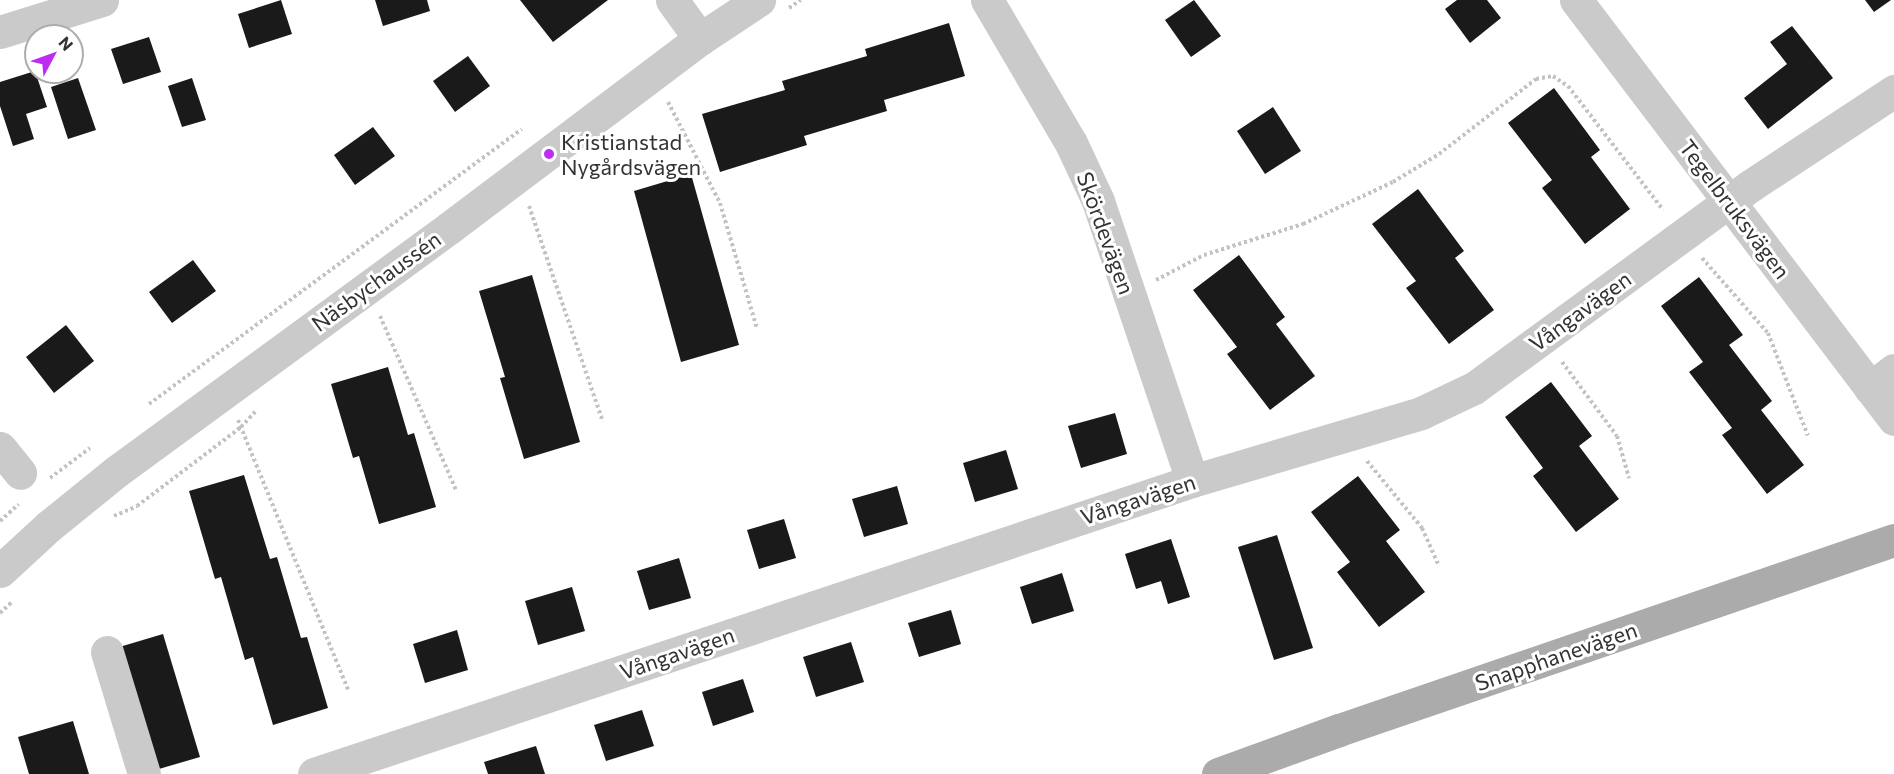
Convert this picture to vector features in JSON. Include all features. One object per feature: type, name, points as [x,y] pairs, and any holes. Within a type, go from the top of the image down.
[{"type":"main road","name":"Snapphanevägen","points":[[1218,774],[1339,730],[1894,540]]},
{"type":"street","points":[[0,32],[102,0]]},
{"type":"street","points":[[672,0],[700,39]]},
{"type":"street","name":"Näsbychaussén","points":[[0,571],[49,526],[117,471],[519,176],[700,39],[759,0]]},
{"type":"street","name":"Skördevägen","points":[[987,0],[1071,143],[1098,201],[1192,481]]},
{"type":"street","name":"Tegelbruksvägen","points":[[1576,0],[1730,202],[1882,379],[1894,419]]},
{"type":"street","name":"Vångavägen","points":[[314,774],[1192,481],[1421,413],[1474,388],[1730,202],[1894,92]]},
{"type":"street","points":[[0,448],[30,484]]},
{"type":"street","points":[[107,651],[144,774]]},
{"type":"path","points":[[653,74],[720,202],[757,329]]},
{"type":"path","points":[[1129,294],[1204,255],[1303,224],[1393,182],[1439,154],[1536,79],[1553,76],[1568,86],[1683,236],[1768,333],[1808,436]]},
{"type":"path","points":[[148,405],[528,125]]},
{"type":"path","points":[[519,176],[603,422]]},
{"type":"path","points":[[367,288],[457,492]]},
{"type":"path","points":[[1544,338],[1617,435],[1629,478]]},
{"type":"path","points":[[226,391],[348,689]]},
{"type":"path","points":[[1346,435],[1422,528],[1439,566]]},
{"type":"path","points":[[0,521],[30,484],[92,447]]},
{"type":"building","points":[[281,0],[292,34],[249,48],[238,14]]},
{"type":"building","points":[[375,0],[427,0],[430,11],[383,26]]},
{"type":"building","points":[[520,0],[608,0],[553,42]]},
{"type":"building","points":[[1194,0],[1221,36],[1191,57],[1165,20]]},
{"type":"building","points":[[1457,0],[1487,0],[1501,18],[1470,43],[1445,9]]},
{"type":"building","points":[[1865,0],[1891,0],[1874,12]]},
{"type":"building","points":[[949,23],[965,76],[884,100],[887,111],[804,136],[807,145],[720,172],[702,114],[785,90],[782,81],[867,56],[865,49]]},
{"type":"building","points":[[1792,26],[1833,78],[1768,129],[1744,98],[1787,64],[1770,42]]},
{"type":"building","points":[[149,37],[161,72],[123,84],[111,49]]},
{"type":"building","points":[[468,56],[490,86],[455,112],[433,81]]},
{"type":"building","points":[[24,74],[24,84],[39,84],[47,107],[26,114],[34,139],[13,146],[0,106],[0,82]]},
{"type":"building","points":[[192,78],[206,120],[182,127],[168,86]]},
{"type":"building","points":[[60,84],[80,84],[96,130],[68,139],[51,87]]},
{"type":"building","points":[[1554,88],[1600,150],[1591,157],[1630,209],[1585,244],[1542,188],[1552,180],[1508,123]]},
{"type":"building","points":[[1273,107],[1301,151],[1265,174],[1237,131]]},
{"type":"building","points":[[373,127],[395,156],[355,185],[334,155]]},
{"type":"building","points":[[691,174],[739,345],[681,362],[634,191]]},
{"type":"building","points":[[1418,189],[1464,251],[1455,258],[1494,310],[1449,344],[1406,288],[1416,281],[1372,224]]},
{"type":"building","points":[[1239,255],[1285,317],[1276,324],[1315,376],[1270,410],[1227,354],[1237,347],[1193,290]]},
{"type":"building","points":[[193,260],[216,291],[172,323],[149,292]]},
{"type":"building","points":[[532,275],[580,442],[524,459],[500,378],[505,377],[479,291]]},
{"type":"building","points":[[1699,277],[1743,335],[1729,345],[1772,401],[1761,410],[1804,465],[1767,494],[1722,435],[1732,428],[1689,372],[1703,362],[1661,306]]},
{"type":"building","points":[[66,325],[94,361],[54,393],[26,357]]},
{"type":"building","points":[[388,367],[408,435],[414,433],[436,507],[379,524],[359,456],[353,458],[331,384]]},
{"type":"building","points":[[1551,382],[1592,436],[1579,446],[1619,499],[1576,532],[1533,476],[1543,468],[1505,417]]},
{"type":"building","points":[[1115,413],[1127,454],[1081,468],[1068,426]]},
{"type":"building","points":[[1006,450],[1018,489],[975,502],[963,463]]},
{"type":"building","points":[[244,475],[270,559],[277,557],[301,638],[307,637],[328,708],[273,725],[253,657],[245,660],[221,577],[215,579],[189,491]]},
{"type":"building","points":[[1358,476],[1400,530],[1386,541],[1425,592],[1379,627],[1337,572],[1350,562],[1311,512]]},
{"type":"building","points":[[897,486],[908,524],[864,537],[852,499]]},
{"type":"building","points":[[784,519],[796,558],[759,569],[747,530]]},
{"type":"building","points":[[1277,535],[1313,648],[1274,660],[1238,547]]},
{"type":"building","points":[[1171,539],[1190,597],[1168,604],[1161,581],[1136,589],[1125,554]]},
{"type":"building","points":[[679,558],[691,598],[649,610],[637,571]]},
{"type":"building","points":[[1062,573],[1074,611],[1032,624],[1020,587]]},
{"type":"building","points":[[572,587],[585,631],[538,645],[525,601]]},
{"type":"building","points":[[951,610],[961,644],[919,657],[908,623]]},
{"type":"building","points":[[457,630],[468,670],[425,683],[413,644]]},
{"type":"building","points":[[163,634],[200,757],[152,771],[116,648]]},
{"type":"building","points":[[851,642],[864,682],[816,697],[803,657]]},
{"type":"building","points":[[743,679],[754,712],[713,726],[702,692]]},
{"type":"building","points":[[642,710],[654,746],[606,761],[594,725]]},
{"type":"building","points":[[73,721],[89,774],[29,774],[18,737]]},
{"type":"building","points":[[536,746],[545,774],[488,774],[484,762]]},
{"type":"place","name":"Kristianstad Nygårdsvägen","points":[[549,154]]}]
